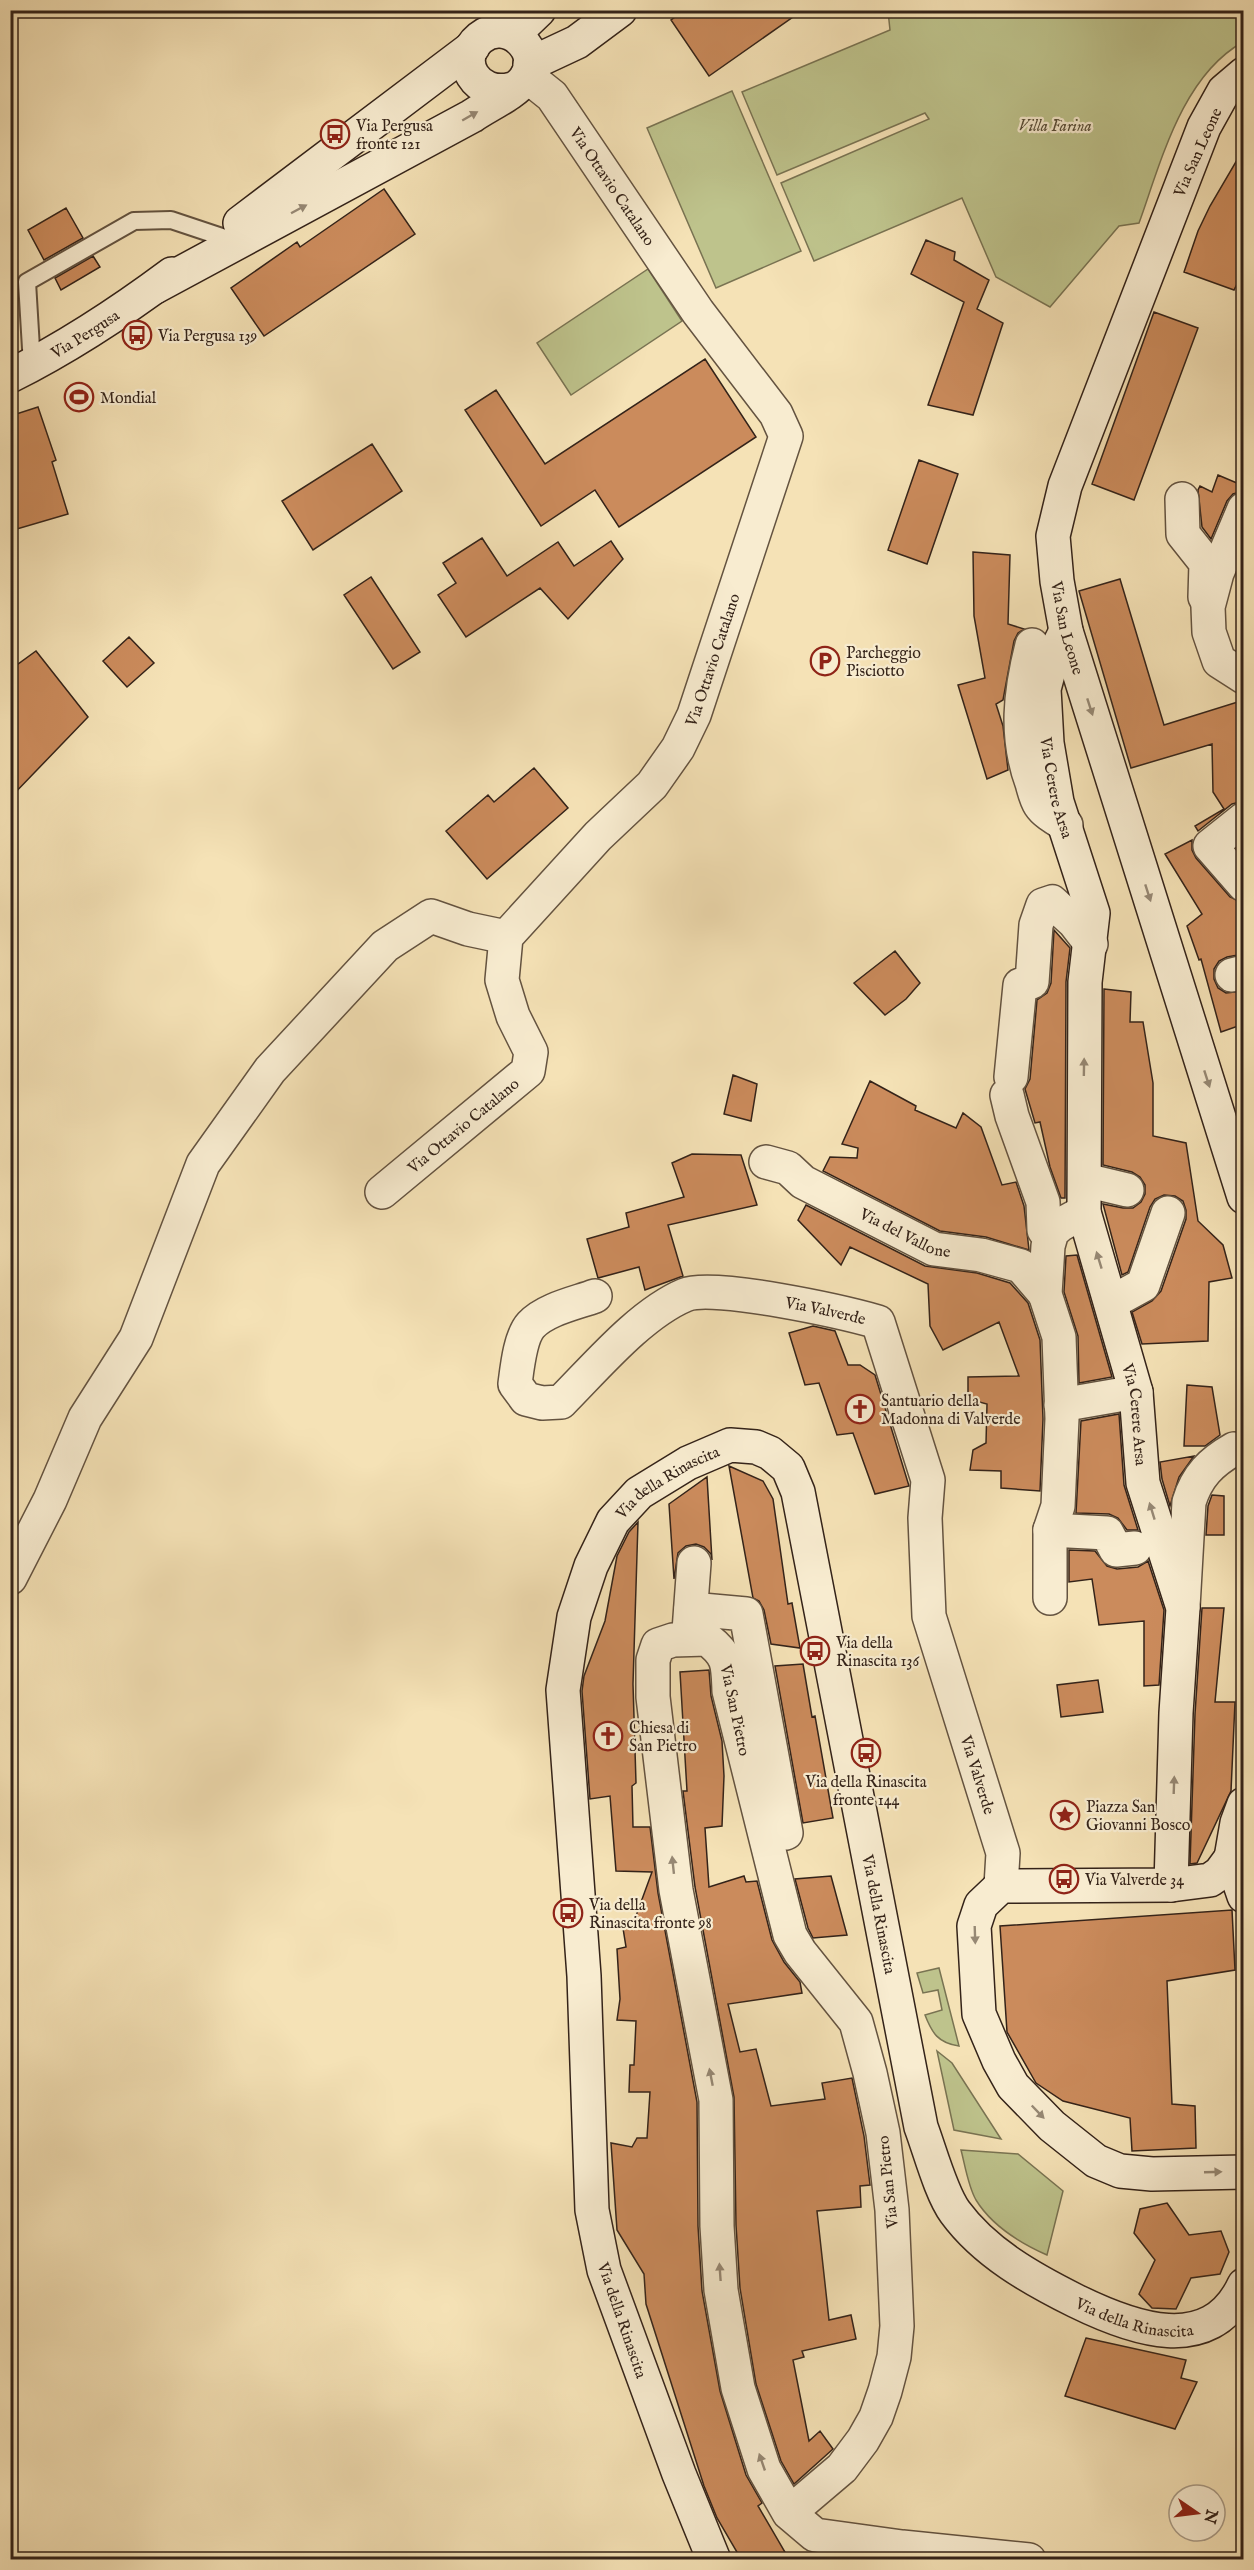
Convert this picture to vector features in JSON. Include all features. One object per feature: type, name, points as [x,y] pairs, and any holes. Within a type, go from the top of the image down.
[{"type":"street","points":[[514,34],[538,10]]},
{"type":"street","points":[[473,47],[470,68],[474,78],[491,91],[502,92],[620,10]]},
{"type":"street","points":[[495,31],[514,34],[526,47],[523,77],[462,121],[228,240],[487,34],[495,31]]},
{"type":"street","name":"Via San Leone","points":[[1244,74],[1224,91],[1204,127],[1065,486],[1053,536],[1057,581],[1066,631],[1237,1145],[1244,1197]]},
{"type":"street","name":"Via Ottavio Catalano","points":[[382,1192],[528,1071],[531,1052],[513,1016],[502,980],[506,937],[598,836],[652,785],[678,748],[694,715],[786,436],[776,414],[698,312],[552,96],[523,77]]},
{"type":"street","name":"Via Pergusa","points":[[21,371],[117,314],[228,240]]},
{"type":"street","points":[[1182,499],[1183,534],[1206,563],[1204,592],[1208,607],[1209,632],[1219,661],[1244,677]]},
{"type":"street","points":[[1208,607],[1217,573],[1244,509]]},
{"type":"street","name":"Via Cerere Arsa","points":[[1066,631],[1052,658],[1044,689],[1047,743],[1057,802],[1093,913],[1085,982],[1084,1196],[1136,1392],[1149,1546],[1183,1608],[1176,1713],[1171,1885]]},
{"type":"street","points":[[1032,645],[1020,705],[1022,742],[1029,776],[1040,807],[1066,825]]},
{"type":"street","points":[[1244,819],[1209,846],[1244,885]]},
{"type":"street","points":[[1091,944],[1074,922],[1052,902],[1043,905],[1036,925],[1032,982],[1020,985],[1009,1086],[1012,1116],[1043,1202],[1044,1230],[1052,1232],[1084,1196],[1127,1190]]},
{"type":"street","points":[[10,1578],[50,1500],[85,1418],[136,1338],[203,1164],[270,1070],[385,946],[414,925],[431,916],[468,929],[506,937]]},
{"type":"street","name":"Via del Vallone","points":[[766,1162],[788,1168],[803,1182],[934,1249],[981,1255],[1021,1266],[1045,1294]]},
{"type":"street","points":[[1112,1302],[1143,1285],[1168,1213]]},
{"type":"street","name":"Via del Vallone","points":[[1050,1598],[1050,1530],[1058,1506],[1061,1405],[1059,1337],[1045,1294],[1048,1246],[1052,1232]]},
{"type":"street","name":"Via Valverde","points":[[595,1296],[548,1314],[531,1325],[526,1333],[515,1384],[526,1399],[542,1403],[561,1401],[651,1314],[686,1294],[714,1291],[848,1313],[878,1322],[928,1480],[926,1518],[929,1616],[1003,1853],[1001,1886]]},
{"type":"street","points":[[1061,1405],[1136,1392]]},
{"type":"street","name":"Via della Rinascita","points":[[714,2559],[679,2474],[604,2270],[592,2210],[584,1976],[562,1690],[574,1617],[591,1566],[613,1521],[639,1493],[688,1463],[730,1445],[756,1447],[770,1453],[788,1468],[798,1492],[921,2127],[954,2211],[999,2257],[1050,2288],[1101,2313],[1140,2328],[1173,2332],[1206,2325],[1220,2317],[1237,2299],[1244,2284]]},
{"type":"street","points":[[1183,1608],[1189,1502],[1194,1487],[1205,1469],[1234,1449]]},
{"type":"street","points":[[1050,1530],[1107,1533],[1116,1550],[1149,1546]]},
{"type":"street","points":[[694,1563],[690,1624],[746,1614],[786,1833]]},
{"type":"street","name":"Via San Pietro","points":[[789,2513],[842,2468],[863,2440],[876,2417],[894,2357],[897,2326],[890,2199],[883,2133],[856,2022],[800,1952],[790,1935],[729,1691],[728,1668],[722,1651],[690,1624],[658,1645],[652,1660],[653,1698],[676,1890],[716,2100],[717,2226],[721,2290],[738,2388],[764,2469],[789,2513],[815,2547],[1029,2559]]},
{"type":"street","points":[[1244,1804],[1237,1823],[1237,1849],[1244,1896]]},
{"type":"street","points":[[1237,1849],[1220,1873],[1210,1880],[1171,1885],[1001,1886],[981,1905],[974,1926],[979,2014],[999,2061],[1013,2085],[1052,2126],[1096,2161],[1120,2170],[1152,2174],[1244,2172]]},
{"type":"lane","points":[[21,371],[27,282],[134,221],[171,220],[228,240]]},
{"type":"green space","name":"Villa Farina","points":[[888,11],[1243,11],[1243,42],[1222,57],[1204,76],[1189,98],[1165,148],[1139,223],[1119,226],[1050,307],[996,277],[962,198],[814,261],[781,183],[929,119],[925,113],[777,175],[742,92],[890,30]]},
{"type":"green space","points":[[732,91],[801,251],[716,288],[647,128]]},
{"type":"green space","points":[[648,269],[682,321],[571,395],[537,343]]},
{"type":"green space","points":[[939,1968],[959,2046],[941,2040],[930,2027],[925,2015],[942,2010],[938,1990],[923,1993],[917,1973]]},
{"type":"green space","points":[[937,2051],[952,2063],[1001,2139],[954,2130]]},
{"type":"green space","points":[[961,2150],[1018,2154],[1063,2191],[1047,2255],[1007,2233],[990,2218],[976,2200]]},
{"type":"building","points":[[685,10],[803,10],[709,76],[671,20]]},
{"type":"building","points":[[1244,148],[1244,270],[1234,290],[1184,272],[1198,231],[1210,206]]},
{"type":"building","points":[[384,189],[415,234],[264,336],[231,288],[297,242],[300,247]]},
{"type":"building","points":[[66,208],[83,238],[44,260],[28,230]]},
{"type":"building","points":[[926,240],[955,252],[954,260],[989,280],[977,309],[1003,323],[973,415],[928,405],[964,302],[911,274]]},
{"type":"building","points":[[93,256],[100,267],[61,290],[55,278]]},
{"type":"building","points":[[1154,312],[1198,328],[1134,500],[1092,484]]},
{"type":"building","points":[[705,359],[756,437],[619,527],[595,490],[541,526],[465,410],[496,390],[545,464]]},
{"type":"building","points":[[38,407],[56,460],[52,462],[68,514],[10,531],[10,416]]},
{"type":"building","points":[[372,444],[402,491],[313,550],[282,501]]},
{"type":"building","points":[[919,460],[958,474],[927,564],[888,550]]},
{"type":"building","points":[[1218,475],[1244,486],[1244,491],[1233,494],[1227,501],[1211,539],[1202,527],[1198,490],[1200,486],[1212,492]]},
{"type":"building","points":[[482,538],[507,576],[558,542],[574,566],[611,541],[623,559],[568,619],[540,588],[466,637],[438,595],[456,583],[443,563]]},
{"type":"building","points":[[973,552],[1010,555],[1008,624],[1024,629],[1018,633],[1014,641],[1003,700],[996,704],[1003,726],[1008,770],[987,779],[958,685],[985,678],[974,616]]},
{"type":"building","points":[[371,577],[420,652],[393,669],[344,595]]},
{"type":"building","points":[[1120,579],[1164,725],[1244,700],[1244,801],[1232,804],[1198,831],[1195,826],[1224,809],[1213,792],[1212,744],[1131,768],[1079,591]]},
{"type":"building","points":[[129,637],[154,663],[127,687],[103,661]]},
{"type":"building","points":[[36,651],[88,717],[10,798],[10,670]]},
{"type":"building","points":[[534,768],[568,808],[487,879],[446,831],[488,795],[494,802]]},
{"type":"building","points":[[1192,840],[1192,850],[1196,858],[1230,897],[1244,903],[1244,954],[1219,961],[1214,969],[1214,979],[1218,988],[1226,993],[1244,991],[1244,1024],[1221,1032],[1201,959],[1199,960],[1187,926],[1202,914],[1165,854]]},
{"type":"building","points":[[1054,930],[1070,948],[1066,982],[1065,1198],[1061,1198],[1050,1167],[1040,1122],[1035,1123],[1025,1089],[1030,1079],[1037,1000],[1047,993],[1051,983]]},
{"type":"building","points":[[895,951],[920,983],[906,999],[885,1015],[854,983]]},
{"type":"building","points":[[1104,989],[1131,992],[1130,1022],[1143,1022],[1153,1083],[1153,1136],[1186,1143],[1198,1221],[1223,1245],[1232,1278],[1209,1282],[1208,1341],[1142,1344],[1132,1312],[1152,1301],[1161,1291],[1186,1219],[1186,1210],[1183,1201],[1175,1196],[1164,1195],[1155,1199],[1150,1207],[1128,1272],[1122,1275],[1103,1204],[1133,1208],[1141,1202],[1145,1194],[1145,1185],[1140,1177],[1132,1172],[1103,1165]]},
{"type":"building","points":[[733,1075],[757,1084],[751,1121],[724,1114]]},
{"type":"building","points":[[870,1081],[916,1106],[915,1110],[956,1128],[963,1113],[981,1127],[1002,1185],[1016,1182],[1024,1206],[1029,1250],[986,1237],[940,1231],[823,1171],[830,1157],[857,1158],[858,1148],[842,1144]]},
{"type":"building","points":[[692,1154],[741,1155],[757,1205],[668,1225],[683,1276],[645,1290],[639,1267],[598,1278],[587,1239],[629,1227],[626,1213],[684,1197],[672,1163]]},
{"type":"building","points":[[806,1205],[925,1266],[977,1273],[1010,1283],[1028,1303],[1040,1340],[1043,1419],[1040,1491],[1001,1488],[1001,1471],[970,1470],[973,1450],[986,1443],[987,1404],[968,1399],[968,1377],[1019,1376],[999,1322],[943,1350],[930,1326],[928,1284],[850,1247],[841,1265],[798,1220]]},
{"type":"building","points":[[1077,1255],[1112,1377],[1079,1383],[1078,1336],[1064,1292],[1066,1256]]},
{"type":"building","name":"Santuario della Madonna di Valverde","points":[[813,1326],[835,1331],[848,1365],[860,1365],[875,1375],[909,1486],[875,1494],[853,1433],[837,1435],[819,1383],[805,1385],[789,1333]]},
{"type":"building","points":[[1187,1385],[1212,1387],[1220,1435],[1205,1446],[1184,1446]]},
{"type":"building","points":[[1119,1414],[1124,1485],[1138,1530],[1127,1530],[1118,1518],[1109,1514],[1076,1513],[1081,1421]]},
{"type":"building","points":[[1194,1456],[1179,1477],[1170,1506],[1162,1479],[1160,1462]]},
{"type":"building","points":[[729,1466],[763,1481],[773,1499],[788,1604],[792,1603],[800,1648],[771,1644],[764,1610],[759,1601],[753,1598]]},
{"type":"building","points":[[707,1477],[712,1560],[711,1554],[704,1547],[696,1544],[686,1546],[678,1553],[674,1579],[669,1504]]},
{"type":"building","points":[[1212,1495],[1224,1496],[1224,1535],[1206,1535],[1208,1506]]},
{"type":"building","points":[[638,1522],[633,1684],[636,1783],[632,1786],[633,1827],[650,1827],[658,1893],[697,2102],[698,2226],[702,2291],[720,2391],[746,2475],[762,2503],[758,2506],[789,2559],[741,2559],[717,2518],[704,2486],[646,2304],[644,2274],[617,2230],[611,2143],[632,2147],[637,2138],[647,2138],[650,2092],[629,2092],[630,2065],[634,2065],[636,2021],[617,2020],[620,1999],[617,1949],[626,1947],[622,1922],[633,1924],[652,1872],[616,1871],[610,1796],[590,1799],[582,1691],[584,1676],[605,1621],[617,1556],[629,1532]]},
{"type":"building","points":[[1069,1550],[1095,1551],[1107,1566],[1117,1569],[1138,1567],[1148,1561],[1164,1610],[1159,1685],[1144,1686],[1144,1621],[1099,1625],[1092,1579],[1069,1582]]},
{"type":"building","points":[[1202,1608],[1224,1608],[1215,1702],[1235,1702],[1231,1791],[1197,1863],[1190,1864],[1195,1714]]},
{"type":"building","points":[[803,1664],[812,1717],[815,1716],[833,1818],[803,1823],[775,1666]]},
{"type":"building","points":[[709,1670],[711,1696],[722,1741],[724,1776],[722,1826],[705,1828],[709,1887],[744,1876],[746,1882],[757,1881],[772,1940],[784,1962],[800,1982],[802,1993],[728,2004],[740,2052],[756,2049],[771,2106],[825,2099],[822,2083],[852,2078],[864,2136],[870,2185],[860,2186],[861,2207],[817,2211],[829,2320],[851,2315],[856,2339],[802,2351],[804,2357],[793,2360],[809,2441],[820,2431],[833,2449],[794,2484],[781,2461],[756,2384],[740,2288],[736,2225],[734,2097],[695,1887],[683,1791],[687,1791],[680,1672]]},
{"type":"building","points":[[1098,1680],[1103,1712],[1061,1717],[1057,1685]]},
{"type":"building","points":[[831,1876],[847,1935],[813,1938],[808,1928],[795,1879]]},
{"type":"building","points":[[1232,1910],[1235,1970],[1167,1981],[1172,2104],[1195,2106],[1196,2148],[1132,2151],[1130,2118],[1063,2101],[1036,2083],[1007,2032],[1000,1926]]},
{"type":"building","points":[[1167,2203],[1189,2235],[1221,2231],[1229,2252],[1220,2274],[1191,2278],[1176,2309],[1152,2308],[1139,2294],[1155,2260],[1134,2233],[1140,2209]]},
{"type":"building","points":[[1086,2338],[1186,2360],[1181,2378],[1197,2382],[1175,2429],[1065,2396]]},
{"type":"place","name":"Via Pergusa fronte 121","points":[[335,134]]},
{"type":"place","name":"Via Pergusa 139","points":[[137,335]]},
{"type":"place","name":"Mondial","points":[[79,397]]},
{"type":"place","name":"Parcheggio Pisciotto","points":[[825,661]]},
{"type":"place","name":"Santuario della Madonna di Valverde","points":[[860,1409]]},
{"type":"place","name":"Via della Rinascita 136","points":[[815,1651]]},
{"type":"place","name":"Chiesa di San Pietro","points":[[608,1736]]},
{"type":"place","name":"Via della Rinascita fronte 144","points":[[866,1753]]},
{"type":"place","name":"Piazza San Giovanni Bosco","points":[[1065,1815]]},
{"type":"place","name":"Via Valverde 34","points":[[1064,1879]]},
{"type":"place","name":"Via della Rinascita fronte 98","points":[[568,1913]]}]
